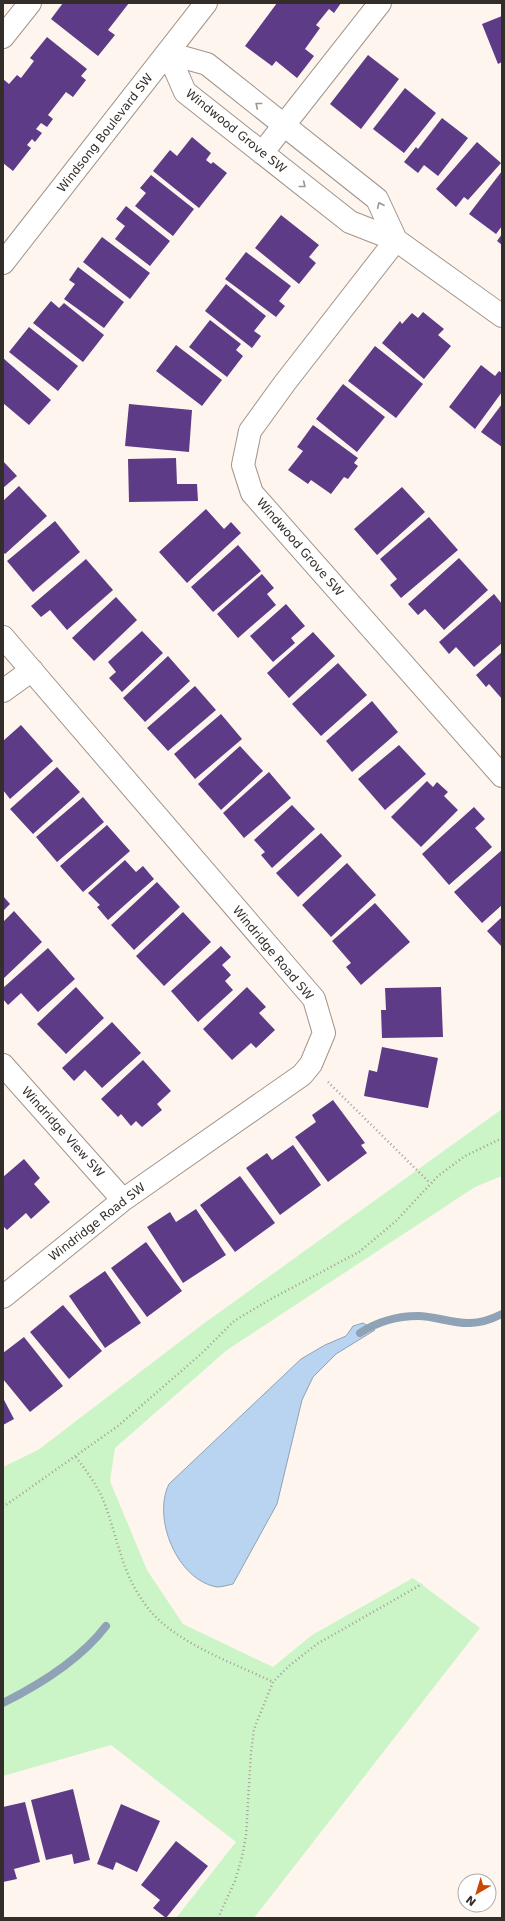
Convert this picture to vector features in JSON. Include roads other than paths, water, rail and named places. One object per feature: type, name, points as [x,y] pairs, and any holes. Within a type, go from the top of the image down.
[{"type":"street","points":[[3,37],[30,3]]},
{"type":"street","name":"Windsong Boulevard SW","points":[[3,263],[206,3]]},
{"type":"street","points":[[262,152],[380,3]]},
{"type":"street","points":[[168,53],[207,64],[378,199],[396,240]]},
{"type":"street","name":"Windwood Grove SW","points":[[168,53],[185,92],[350,222],[396,240],[502,316]]},
{"type":"street","name":"Windwood Grove SW","points":[[396,240],[284,384],[250,432],[243,465],[252,493],[502,776]]},
{"type":"street","name":"Windridge Road SW","points":[[3,637],[314,999],[324,1033],[311,1064],[302,1075],[123,1200],[3,1297]]},
{"type":"street","points":[[3,691],[32,670]]},
{"type":"street","name":"Windridge View SW","points":[[3,1065],[123,1200]]},
{"type":"water","points":[[363,1323],[375,1330],[336,1354],[313,1377],[302,1400],[277,1504],[233,1584],[217,1587],[203,1582],[190,1573],[180,1560],[172,1546],[166,1530],[164,1513],[165,1498],[169,1484],[301,1359],[325,1345],[346,1336],[353,1326]]},
{"type":"waterway","points":[[360,1333],[388,1320],[403,1317],[424,1316],[470,1323],[494,1318],[502,1314]]},
{"type":"waterway","points":[[3,1703],[31,1688],[59,1670],[84,1650],[106,1626]]}]
